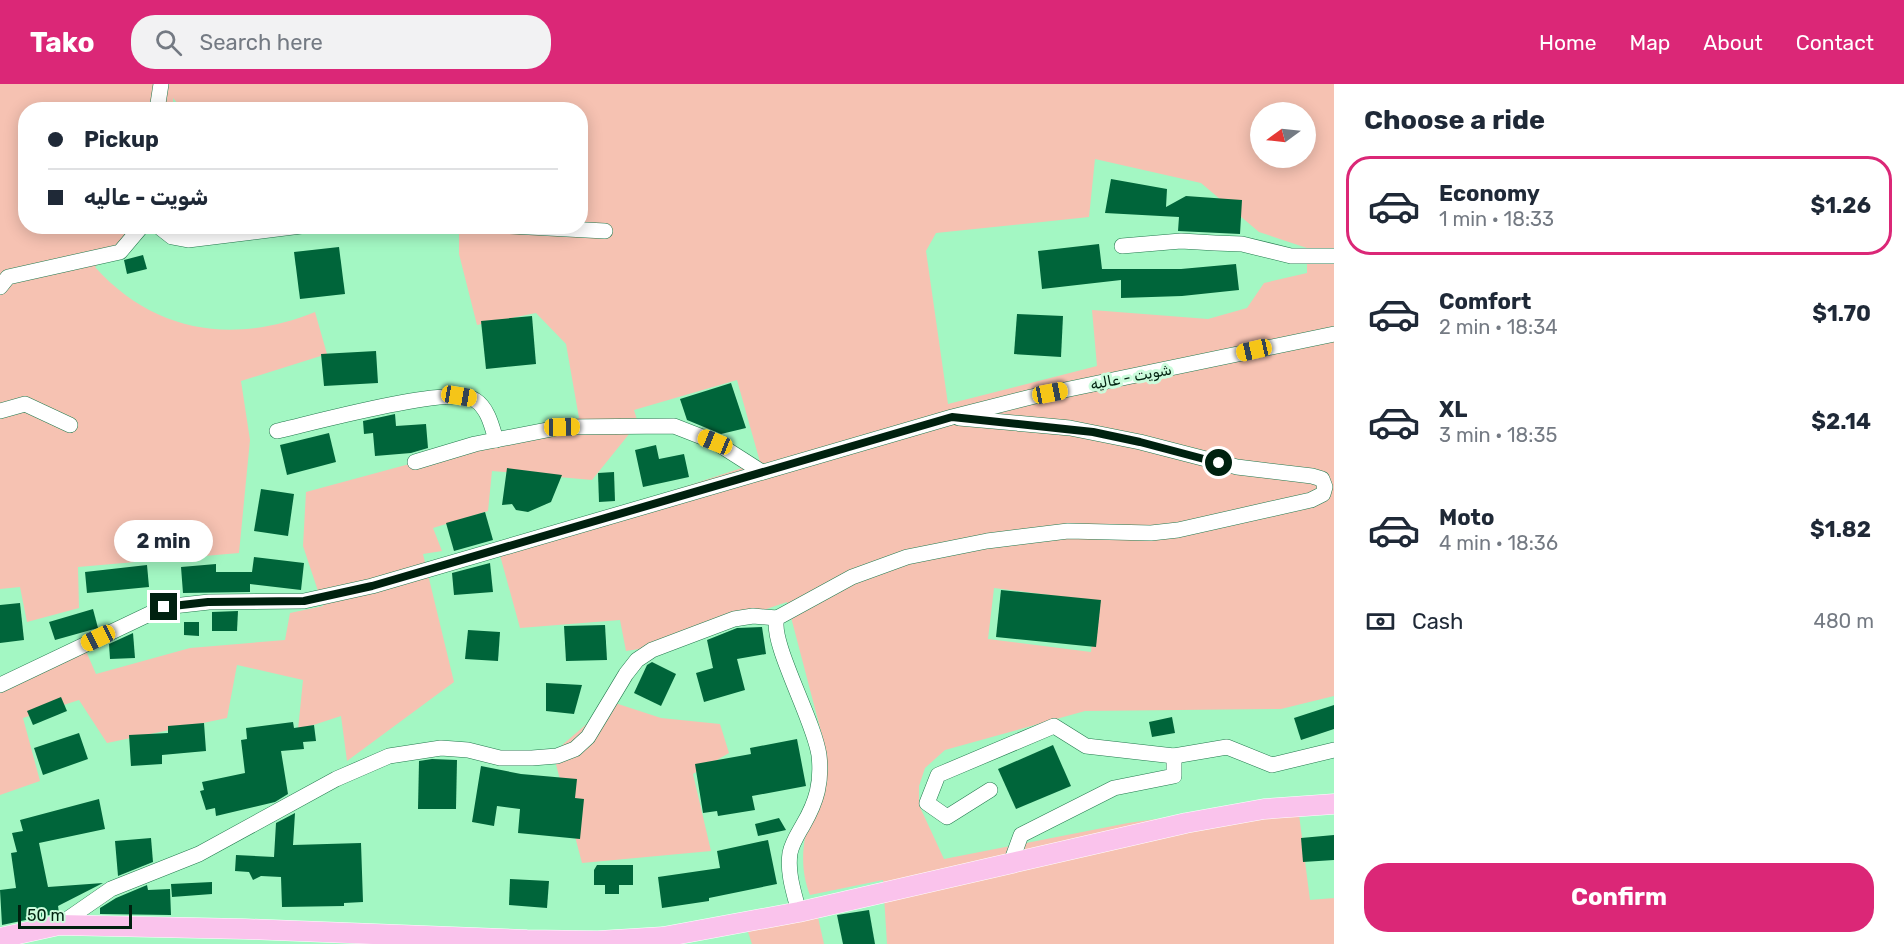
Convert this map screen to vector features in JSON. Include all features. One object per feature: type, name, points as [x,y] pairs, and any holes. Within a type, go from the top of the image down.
[{"type":"main road","points":[[0,938],[60,925],[246,936],[598,941],[663,937],[799,912],[1186,823],[1264,809],[1334,804]]},
{"type":"street","points":[[158,102],[161,84]]},
{"type":"street","points":[[588,230],[604,231]]},
{"type":"street","points":[[0,287],[8,277],[120,252],[135,234]]},
{"type":"street","points":[[168,234],[188,240],[236,234]]},
{"type":"street","points":[[1122,246],[1181,241],[1242,244],[1291,256],[1334,256]]},
{"type":"street","name":"شويت - عاليه","points":[[1,682],[164,607],[208,602],[304,601],[372,586],[523,541],[665,503],[762,472],[952,417],[1031,397],[1334,334]]},
{"type":"street","points":[[277,431],[404,403],[452,396],[475,399],[484,410],[496,440]]},
{"type":"street","points":[[0,411],[25,404],[70,425]]},
{"type":"street","points":[[60,925],[111,890],[199,854],[336,778],[389,756],[441,748],[468,750],[500,758],[532,758],[557,756],[575,749],[588,737],[626,674],[637,660],[652,650],[734,619],[753,615],[777,618],[852,577],[907,557],[987,541],[1048,533],[1178,530],[1311,500],[1323,494],[1325,487],[1322,479],[1312,476],[1237,467],[1093,432],[952,417]]},
{"type":"street","points":[[415,462],[496,440],[562,427],[674,426],[715,442],[762,472]]},
{"type":"street","points":[[777,618],[774,625],[781,653],[814,730],[820,778],[819,791],[790,852],[790,870],[799,912]]},
{"type":"street","points":[[990,789],[947,817],[927,803],[938,775],[1053,726],[1086,746],[1174,756],[1227,747],[1272,765],[1334,750]]},
{"type":"street","points":[[1010,865],[1021,835],[1114,788],[1174,776],[1174,756]]},
{"type":"shaded area","points":[[0,84],[1334,84],[1334,696],[1281,709],[1085,711],[945,750],[925,768],[919,786],[919,805],[944,859],[1128,823],[1297,799],[1310,900],[1334,898],[1334,944],[887,944],[883,880],[810,895],[803,857],[824,743],[787,602],[659,646],[626,651],[620,620],[520,628],[498,548],[760,462],[737,380],[634,410],[638,423],[592,480],[492,471],[488,511],[433,528],[442,551],[423,554],[454,682],[347,761],[341,716],[298,730],[303,680],[237,665],[227,718],[107,743],[79,700],[23,718],[40,781],[0,795],[0,685],[86,651],[96,674],[190,648],[285,640],[290,613],[323,606],[303,546],[306,492],[579,418],[566,344],[536,313],[477,325],[459,254],[459,234],[588,234],[588,102],[176,102],[173,98],[173,102],[18,102],[18,234],[130,234],[95,267],[118,289],[143,307],[169,319],[197,327],[225,330],[255,328],[285,322],[315,312],[327,354],[241,381],[250,440],[239,553],[78,567],[79,608],[27,622],[20,587],[0,589]],"holes":[[[1095,159],[1201,183],[1259,232],[1307,248],[1307,273],[1264,283],[1247,308],[1208,319],[1092,310],[1097,366],[948,404],[926,251],[936,233],[1089,217]],[[994,588],[1097,601],[1091,652],[988,639]]]},
{"type":"shaded area","points":[[612,702],[661,718],[720,724],[729,753],[693,774],[711,851],[582,863],[553,753]]},
{"type":"shaded area","points":[[817,913],[824,944],[752,944],[748,932]]},
{"type":"building","points":[[1111,179],[1167,189],[1166,207],[1186,196],[1242,200],[1240,234],[1178,231],[1179,217],[1105,213]]},
{"type":"building","points":[[1099,244],[1102,269],[1181,269],[1236,264],[1239,290],[1182,296],[1121,298],[1121,280],[1042,289],[1038,251]]},
{"type":"building","points":[[339,247],[345,294],[300,299],[294,252]]},
{"type":"building","points":[[143,255],[147,269],[127,274],[124,260]]},
{"type":"building","points":[[1017,314],[1063,316],[1061,357],[1014,354]]},
{"type":"building","points":[[532,316],[536,364],[486,369],[481,321]]},
{"type":"building","points":[[376,351],[378,383],[324,386],[321,354]]},
{"type":"building","points":[[731,383],[746,428],[721,434],[687,420],[680,399]]},
{"type":"building","points":[[395,414],[396,426],[426,424],[428,448],[411,453],[375,456],[373,433],[364,434],[363,421]]},
{"type":"building","points":[[329,433],[336,462],[287,475],[280,445]]},
{"type":"building","points":[[656,445],[659,459],[684,454],[689,477],[643,487],[635,450]]},
{"type":"building","points":[[507,468],[562,475],[551,502],[528,512],[516,510],[512,504],[502,505]]},
{"type":"building","points":[[614,472],[615,501],[599,502],[598,473]]},
{"type":"building","points":[[261,489],[294,494],[288,536],[254,531]]},
{"type":"building","points":[[485,512],[493,540],[454,551],[446,523]]},
{"type":"building","points":[[254,557],[304,563],[301,590],[250,584],[250,592],[183,593],[181,567],[216,564],[216,572],[252,572]]},
{"type":"building","points":[[490,563],[493,592],[454,595],[452,573]]},
{"type":"building","points":[[147,565],[149,587],[87,593],[85,572]]},
{"type":"building","points":[[1001,590],[1101,600],[1096,647],[996,637]]},
{"type":"building","points":[[20,603],[24,640],[0,643],[0,605]]},
{"type":"building","points":[[93,609],[98,628],[55,640],[49,622]]},
{"type":"building","points":[[238,611],[237,631],[212,631],[212,612]]},
{"type":"building","points":[[184,622],[199,622],[199,636],[184,635]]},
{"type":"building","points":[[605,625],[607,660],[566,661],[564,626]]},
{"type":"building","points":[[762,627],[766,654],[737,659],[745,690],[704,702],[696,673],[713,668],[707,640],[737,628]]},
{"type":"building","points":[[468,630],[500,632],[498,661],[465,659]]},
{"type":"building","points":[[133,633],[135,658],[110,659],[109,644]]},
{"type":"building","points":[[652,662],[676,674],[661,706],[634,693],[647,665]]},
{"type":"building","points":[[546,683],[582,685],[574,714],[546,711]]},
{"type":"building","points":[[61,697],[67,711],[33,725],[27,711]]},
{"type":"building","points":[[1334,705],[1334,729],[1301,740],[1294,718]]},
{"type":"building","points":[[1172,717],[1175,733],[1152,737],[1149,722]]},
{"type":"building","points":[[293,722],[294,728],[314,725],[316,741],[303,742],[304,749],[281,751],[288,794],[275,802],[216,816],[215,808],[206,810],[200,791],[204,790],[202,782],[245,773],[241,740],[247,739],[246,728]]},
{"type":"building","points":[[204,723],[206,751],[162,755],[162,764],[131,766],[129,735],[168,733],[168,726]]},
{"type":"building","points":[[79,733],[88,759],[43,775],[34,748]]},
{"type":"building","points":[[797,739],[806,786],[752,796],[755,810],[718,816],[717,811],[703,813],[695,764],[751,754],[750,748]]},
{"type":"building","points":[[1053,745],[1071,786],[1016,809],[998,769]]},
{"type":"building","points":[[457,760],[456,809],[418,809],[419,761]]},
{"type":"building","points":[[481,766],[521,774],[577,779],[575,798],[584,799],[580,839],[518,833],[520,809],[497,806],[494,826],[472,822]]},
{"type":"building","points":[[99,799],[105,829],[39,843],[48,887],[103,883],[58,906],[59,913],[2,925],[0,890],[16,888],[11,853],[17,852],[12,833],[23,831],[20,820]]},
{"type":"building","points":[[295,813],[293,845],[361,843],[363,902],[344,903],[344,906],[282,907],[281,877],[261,876],[253,880],[249,872],[235,871],[236,855],[274,857],[276,823]]},
{"type":"building","points":[[779,818],[786,830],[758,836],[755,824]]},
{"type":"building","points":[[1334,835],[1334,860],[1303,862],[1301,838]]},
{"type":"building","points":[[151,838],[153,862],[118,876],[115,841]]},
{"type":"building","points":[[768,840],[777,884],[709,898],[709,901],[662,908],[658,877],[720,868],[717,851]]},
{"type":"building","points":[[597,865],[633,865],[633,885],[619,885],[619,894],[605,894],[605,885],[594,885],[594,870]]},
{"type":"building","points":[[510,879],[549,881],[547,908],[509,905]]},
{"type":"building","points":[[212,882],[212,894],[172,897],[171,884]]},
{"type":"building","points":[[147,885],[148,890],[170,889],[171,915],[100,914],[100,908],[116,898]]},
{"type":"building","points":[[869,910],[875,944],[843,944],[837,915]]},
{"type":"route","points":[[164,607],[208,602],[286,603],[372,586],[523,541],[665,503],[828,454],[879,436],[952,417],[991,423],[1070,428],[1140,442],[1219,463]]}]
